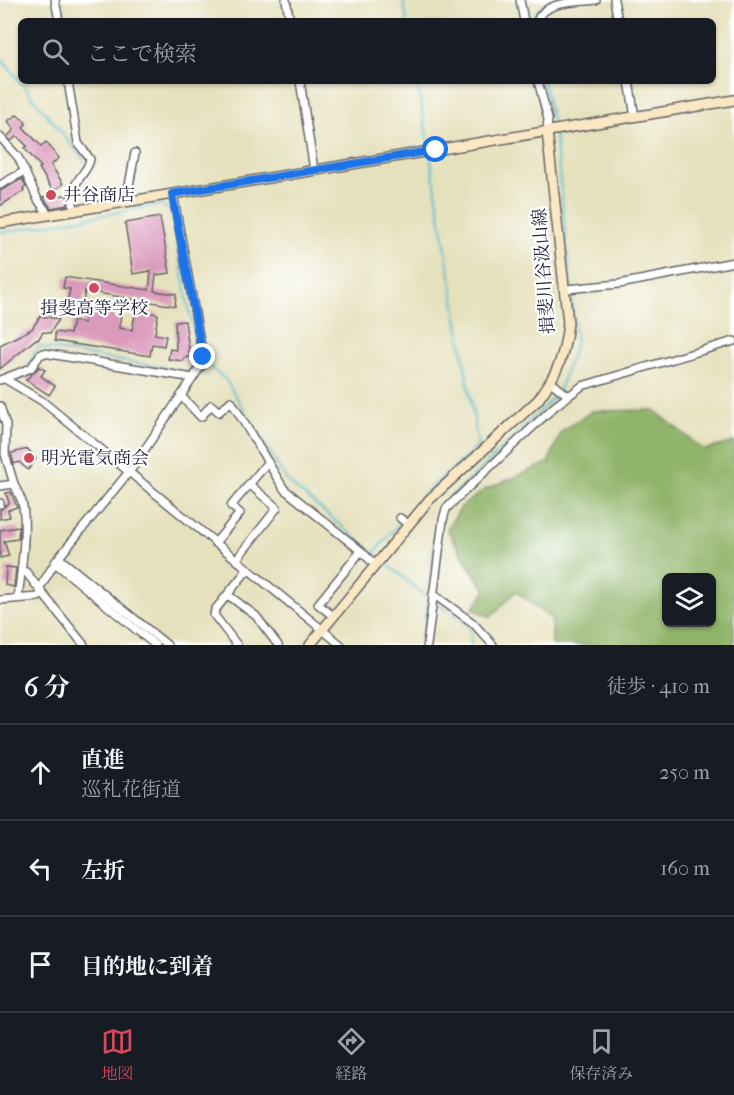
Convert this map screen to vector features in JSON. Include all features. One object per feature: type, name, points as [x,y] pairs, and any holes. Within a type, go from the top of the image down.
[{"type":"main road","points":[[0,224],[734,100]]},
{"type":"main road","name":"揖斐川谷汲山線","points":[[310,645],[429,500],[538,400],[551,382],[564,352],[568,323],[547,131]]},
{"type":"street","points":[[55,0],[58,18]]},
{"type":"street","points":[[286,0],[289,18]]},
{"type":"street","points":[[520,0],[523,18]]},
{"type":"street","points":[[538,18],[540,12],[550,7],[596,0]]},
{"type":"street","points":[[614,0],[617,18]]},
{"type":"street","points":[[68,84],[78,143],[90,159],[90,164],[75,183],[72,195],[74,212]]},
{"type":"street","points":[[300,84],[314,170]]},
{"type":"street","points":[[539,84],[548,119],[547,131]]},
{"type":"street","points":[[630,84],[635,117]]},
{"type":"street","points":[[0,136],[3,147],[18,157],[38,200],[49,215]]},
{"type":"street","points":[[126,202],[135,153]]},
{"type":"street","points":[[0,185],[26,171]]},
{"type":"street","points":[[0,600],[38,597],[57,560],[129,472],[201,366],[203,357],[172,194]]},
{"type":"street","points":[[566,289],[619,284],[734,262]]},
{"type":"street","points":[[428,645],[446,509],[567,396],[582,386],[734,341]]},
{"type":"street","points":[[3,380],[31,368],[44,352],[193,378]]},
{"type":"street","points":[[3,380],[42,401],[341,645]]},
{"type":"street","points":[[551,382],[567,396]]},
{"type":"street","points":[[181,396],[201,417],[212,405],[219,412],[231,400],[284,489],[375,565]]},
{"type":"street","points":[[0,406],[6,425],[5,454],[22,501],[18,598]]},
{"type":"street","points":[[215,543],[240,513],[231,506],[268,462]]},
{"type":"street","points":[[0,486],[14,484]]},
{"type":"street","points":[[236,560],[278,508],[249,484]]},
{"type":"street","points":[[400,518],[408,525]]},
{"type":"street","points":[[333,616],[318,604],[361,551]]},
{"type":"street","points":[[57,560],[155,645]]},
{"type":"street","points":[[57,560],[166,645]]},
{"type":"street","points":[[237,645],[214,615],[215,610],[248,569]]},
{"type":"street","points":[[26,572],[84,645]]},
{"type":"street","points":[[433,594],[473,623],[493,645]]},
{"type":"street","points":[[228,595],[256,616],[278,645]]},
{"type":"green space","points":[[654,410],[704,450],[734,442],[734,645],[552,645],[552,620],[516,591],[491,617],[473,609],[486,590],[447,529],[462,506],[484,490],[548,463],[562,431],[592,411]]},
{"type":"building","points":[[17,115],[25,121],[26,124],[23,127],[41,146],[46,142],[59,158],[51,165],[63,184],[53,191],[39,168],[41,167],[24,148],[27,146],[17,136],[11,141],[7,137],[14,130],[8,121]]},
{"type":"building","points":[[22,179],[26,187],[23,188],[24,191],[0,206],[0,191]]},
{"type":"building","points":[[67,195],[68,205],[51,208],[43,197]]},
{"type":"building","points":[[160,217],[170,273],[156,275],[154,291],[176,294],[175,306],[85,291],[83,302],[122,308],[119,328],[132,330],[136,310],[158,314],[155,334],[166,336],[164,346],[152,344],[150,356],[55,341],[55,332],[70,334],[73,321],[84,323],[85,310],[67,307],[67,305],[64,310],[44,309],[50,300],[67,303],[70,289],[63,288],[65,277],[149,290],[151,271],[133,274],[125,223]]},
{"type":"building","points":[[40,316],[59,319],[50,333],[43,332],[38,340],[36,339],[0,369],[0,345],[32,329]]},
{"type":"building","points":[[185,321],[190,357],[184,358],[183,361],[168,359],[170,349],[176,350],[175,322]]},
{"type":"building","points":[[39,367],[45,370],[41,376],[55,386],[49,395],[26,380]]},
{"type":"building","points":[[28,449],[36,459],[28,470],[19,462],[14,464],[11,453]]},
{"type":"building","points":[[11,492],[17,507],[8,510],[10,517],[0,519],[0,510],[9,503],[6,493]]},
{"type":"building","points":[[19,527],[18,539],[4,541],[9,556],[0,558],[0,530]]},
{"type":"building","points":[[6,567],[16,568],[14,587],[5,585]]},
{"type":"waterway","points":[[403,0],[406,18]]},
{"type":"waterway","points":[[534,18],[543,5],[563,0]]},
{"type":"waterway","points":[[0,57],[18,79]]},
{"type":"waterway","points":[[22,84],[85,161]]},
{"type":"waterway","points":[[418,84],[429,149]]},
{"type":"waterway","points":[[544,84],[554,128]]},
{"type":"waterway","points":[[555,134],[571,286]]},
{"type":"waterway","points":[[374,553],[424,494],[478,444],[430,155]]},
{"type":"waterway","points":[[0,231],[159,205],[166,208],[172,219],[200,360]]},
{"type":"waterway","points":[[422,645],[438,514],[441,506],[558,393],[576,343],[571,292]]},
{"type":"waterway","points":[[28,366],[39,347],[188,372],[199,361]]},
{"type":"waterway","points":[[207,365],[226,380],[287,481],[380,558]]},
{"type":"waterway","points":[[384,562],[426,596]]},
{"type":"waterway","points":[[433,601],[468,625],[471,631],[471,645]]},
{"type":"place","name":"井谷商店","points":[[51,195]]},
{"type":"place","name":"揖斐高等学校","points":[[94,288]]},
{"type":"place","name":"明光電気商会","points":[[29,458]]},
{"type":"route","points":[[203,357],[172,194],[436,150]]}]
